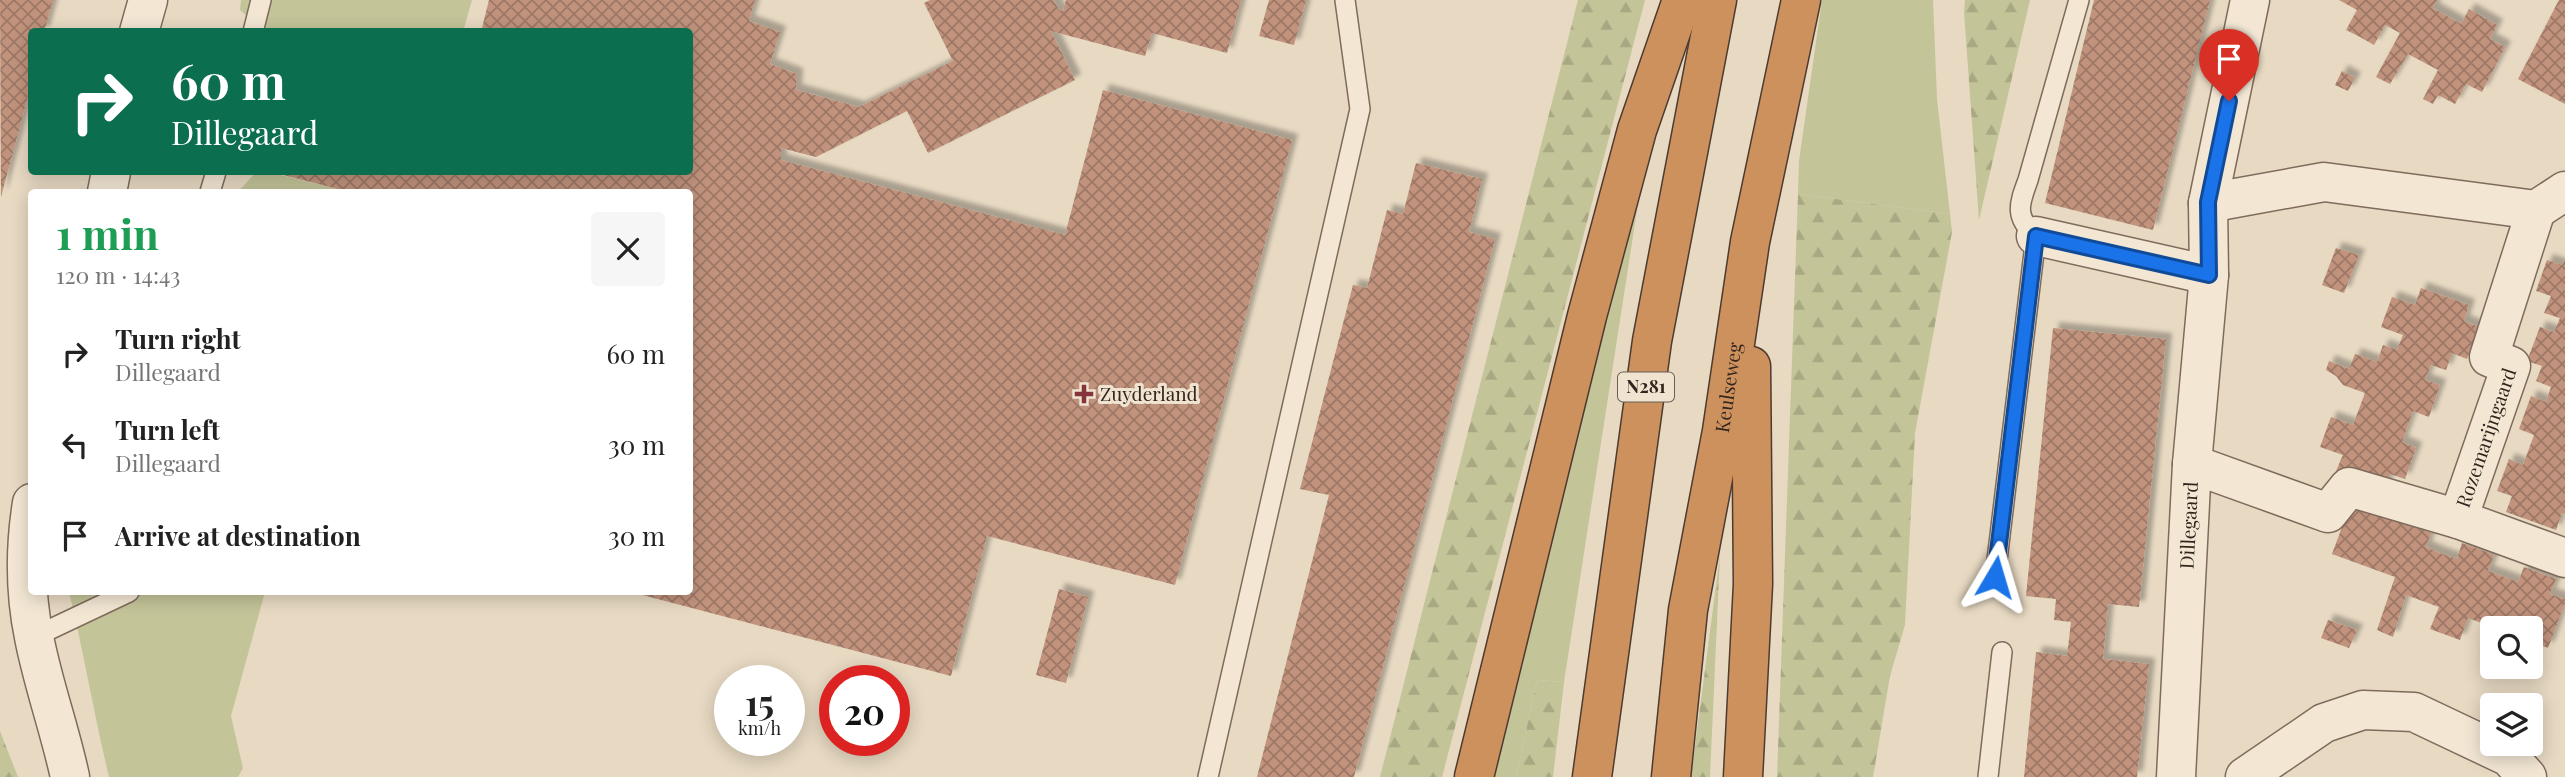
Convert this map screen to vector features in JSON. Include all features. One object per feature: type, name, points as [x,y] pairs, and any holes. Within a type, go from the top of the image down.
[{"type":"highway","points":[[1474,777],[1587,316],[1637,130],[1682,0]]},
{"type":"highway","name":"N281","points":[[1592,777],[1652,341],[1717,0]]},
{"type":"highway","name":"Keulseweg","points":[[1671,777],[1688,610],[1722,431],[1750,242],[1801,0]]},
{"type":"highway","points":[[1743,777],[1753,584],[1750,242]]},
{"type":"street","points":[[140,28],[148,0]]},
{"type":"street","name":"Dillegaard","points":[[2176,777],[2192,464],[2209,275],[2208,202],[2250,0]]},
{"type":"street","points":[[2208,202],[2324,182],[2550,200]]},
{"type":"street","name":"Rozemarijngaard","points":[[2458,519],[2511,366],[2489,357],[2550,200]]},
{"type":"street","points":[[2036,236],[2209,275]]},
{"type":"street","name":"Rozemarijngaard","points":[[2192,464],[2328,513],[2349,487],[2458,519],[2565,558]]},
{"type":"street","points":[[28,528],[27,590],[34,637],[70,777]]},
{"type":"street","points":[[2245,777],[2324,723],[2363,710],[2414,712],[2509,757],[2527,777]]},
{"type":"lane","points":[[254,28],[261,0]]},
{"type":"lane","points":[[1208,777],[1360,109],[1345,0]]},
{"type":"lane","points":[[1995,577],[2036,236],[2026,227],[2019,206],[2079,0]]},
{"type":"lane","points":[[34,637],[123,595]]},
{"type":"lane","points":[[1988,777],[2002,652]]},
{"type":"green space","points":[[241,0],[472,0],[464,28],[261,28],[240,10]]},
{"type":"green space","points":[[1578,0],[1645,0],[1442,777],[1380,777]]},
{"type":"green space","points":[[1822,0],[1933,0],[1937,99],[1950,214],[1798,194],[1799,161]]},
{"type":"green space","points":[[1965,0],[2030,0],[1979,220],[1964,12]]},
{"type":"green space","points":[[1644,165],[1564,682],[1537,680],[1516,777],[1485,777]]},
{"type":"green space","points":[[253,175],[281,175],[337,189],[241,189]]},
{"type":"green space","points":[[1798,194],[1950,214],[1952,232],[1915,433],[1905,625],[1890,676],[1873,777],[1777,777]]},
{"type":"green space","points":[[1720,555],[1710,777],[1691,777]]},
{"type":"green space","points":[[70,595],[264,595],[231,716],[243,768],[238,777],[109,777]]},
{"type":"green space","points":[[1537,680],[1564,682],[1553,777],[1516,777]]},
{"type":"green space","points":[[0,731],[18,777],[0,777]]},
{"type":"building","points":[[0,0],[53,0],[45,28],[28,28],[28,96],[1,197]]},
{"type":"building","points":[[489,0],[755,0],[749,21],[780,32],[770,64],[797,74],[796,90],[859,107],[953,61],[924,3],[930,0],[1054,0],[1059,10],[1063,11],[1066,0],[1241,0],[1227,53],[1152,33],[1145,56],[1051,31],[1075,80],[928,153],[907,111],[816,157],[781,148],[781,160],[1065,235],[1103,90],[1292,140],[1175,585],[987,536],[951,676],[642,595],[693,595],[693,189],[337,189],[284,175],[693,175],[693,28],[482,28]]},
{"type":"building","points":[[1269,0],[1306,0],[1294,45],[1259,36]]},
{"type":"building","points":[[2094,0],[2210,0],[2153,230],[2045,203]]},
{"type":"building","points":[[2339,0],[2437,0],[2433,8],[2461,24],[2469,9],[2497,25],[2490,39],[2505,47],[2482,92],[2466,84],[2455,104],[2438,95],[2433,104],[2423,99],[2438,70],[2408,54],[2390,84],[2376,77],[2400,33],[2385,25],[2374,45],[2346,30],[2357,10]]},
{"type":"building","points":[[2559,0],[2565,0],[2565,104],[2518,79]]},
{"type":"building","points":[[2342,71],[2355,78],[2348,91],[2335,85]]},
{"type":"building","points":[[1416,163],[1482,179],[1469,232],[1495,239],[1354,777],[1257,777],[1329,495],[1300,489],[1353,285],[1367,288],[1387,210],[1403,214]]},
{"type":"building","points":[[2336,248],[2359,255],[2344,293],[2322,285]]},
{"type":"building","points":[[2565,258],[2565,514],[2562,513],[2556,530],[2506,512],[2512,496],[2497,491],[2509,459],[2523,465],[2534,435],[2519,429],[2531,396],[2546,402],[2551,387],[2536,381],[2542,366],[2527,361],[2540,327],[2554,332],[2560,318],[2544,313],[2551,296],[2536,291],[2547,260],[2562,265]]},
{"type":"building","points":[[2421,288],[2469,305],[2464,321],[2479,327],[2467,359],[2452,353],[2446,370],[2431,365],[2425,380],[2440,385],[2429,417],[2413,411],[2402,442],[2416,448],[2405,479],[2390,474],[2384,489],[2336,471],[2343,455],[2320,447],[2331,417],[2353,425],[2365,393],[2343,385],[2336,376],[2326,370],[2329,361],[2349,369],[2355,354],[2377,362],[2383,345],[2397,350],[2403,335],[2381,327],[2392,297],[2415,305]]},
{"type":"building","points":[[2053,328],[2166,339],[2139,607],[2108,604],[2103,659],[2149,664],[2137,777],[2024,777],[2036,652],[2067,656],[2071,622],[2054,620],[2056,599],[2026,596]]},
{"type":"building","points":[[2351,503],[2431,533],[2426,547],[2440,553],[2457,559],[2462,543],[2494,555],[2488,571],[2518,582],[2524,567],[2556,579],[2550,594],[2565,599],[2565,603],[2548,648],[2543,646],[2543,616],[2480,616],[2480,622],[2468,618],[2460,640],[2430,629],[2439,607],[2406,595],[2393,637],[2377,630],[2395,577],[2332,554]]},
{"type":"building","points":[[1059,589],[1088,597],[1066,683],[1036,675]]},
{"type":"building","points":[[2328,620],[2357,630],[2349,648],[2321,638]]},
{"type":"place","name":"Zuyderland","points":[[1084,394]]},
{"type":"route","points":[[1995,577],[2036,236],[2209,275],[2208,202],[2229,101]]}]
